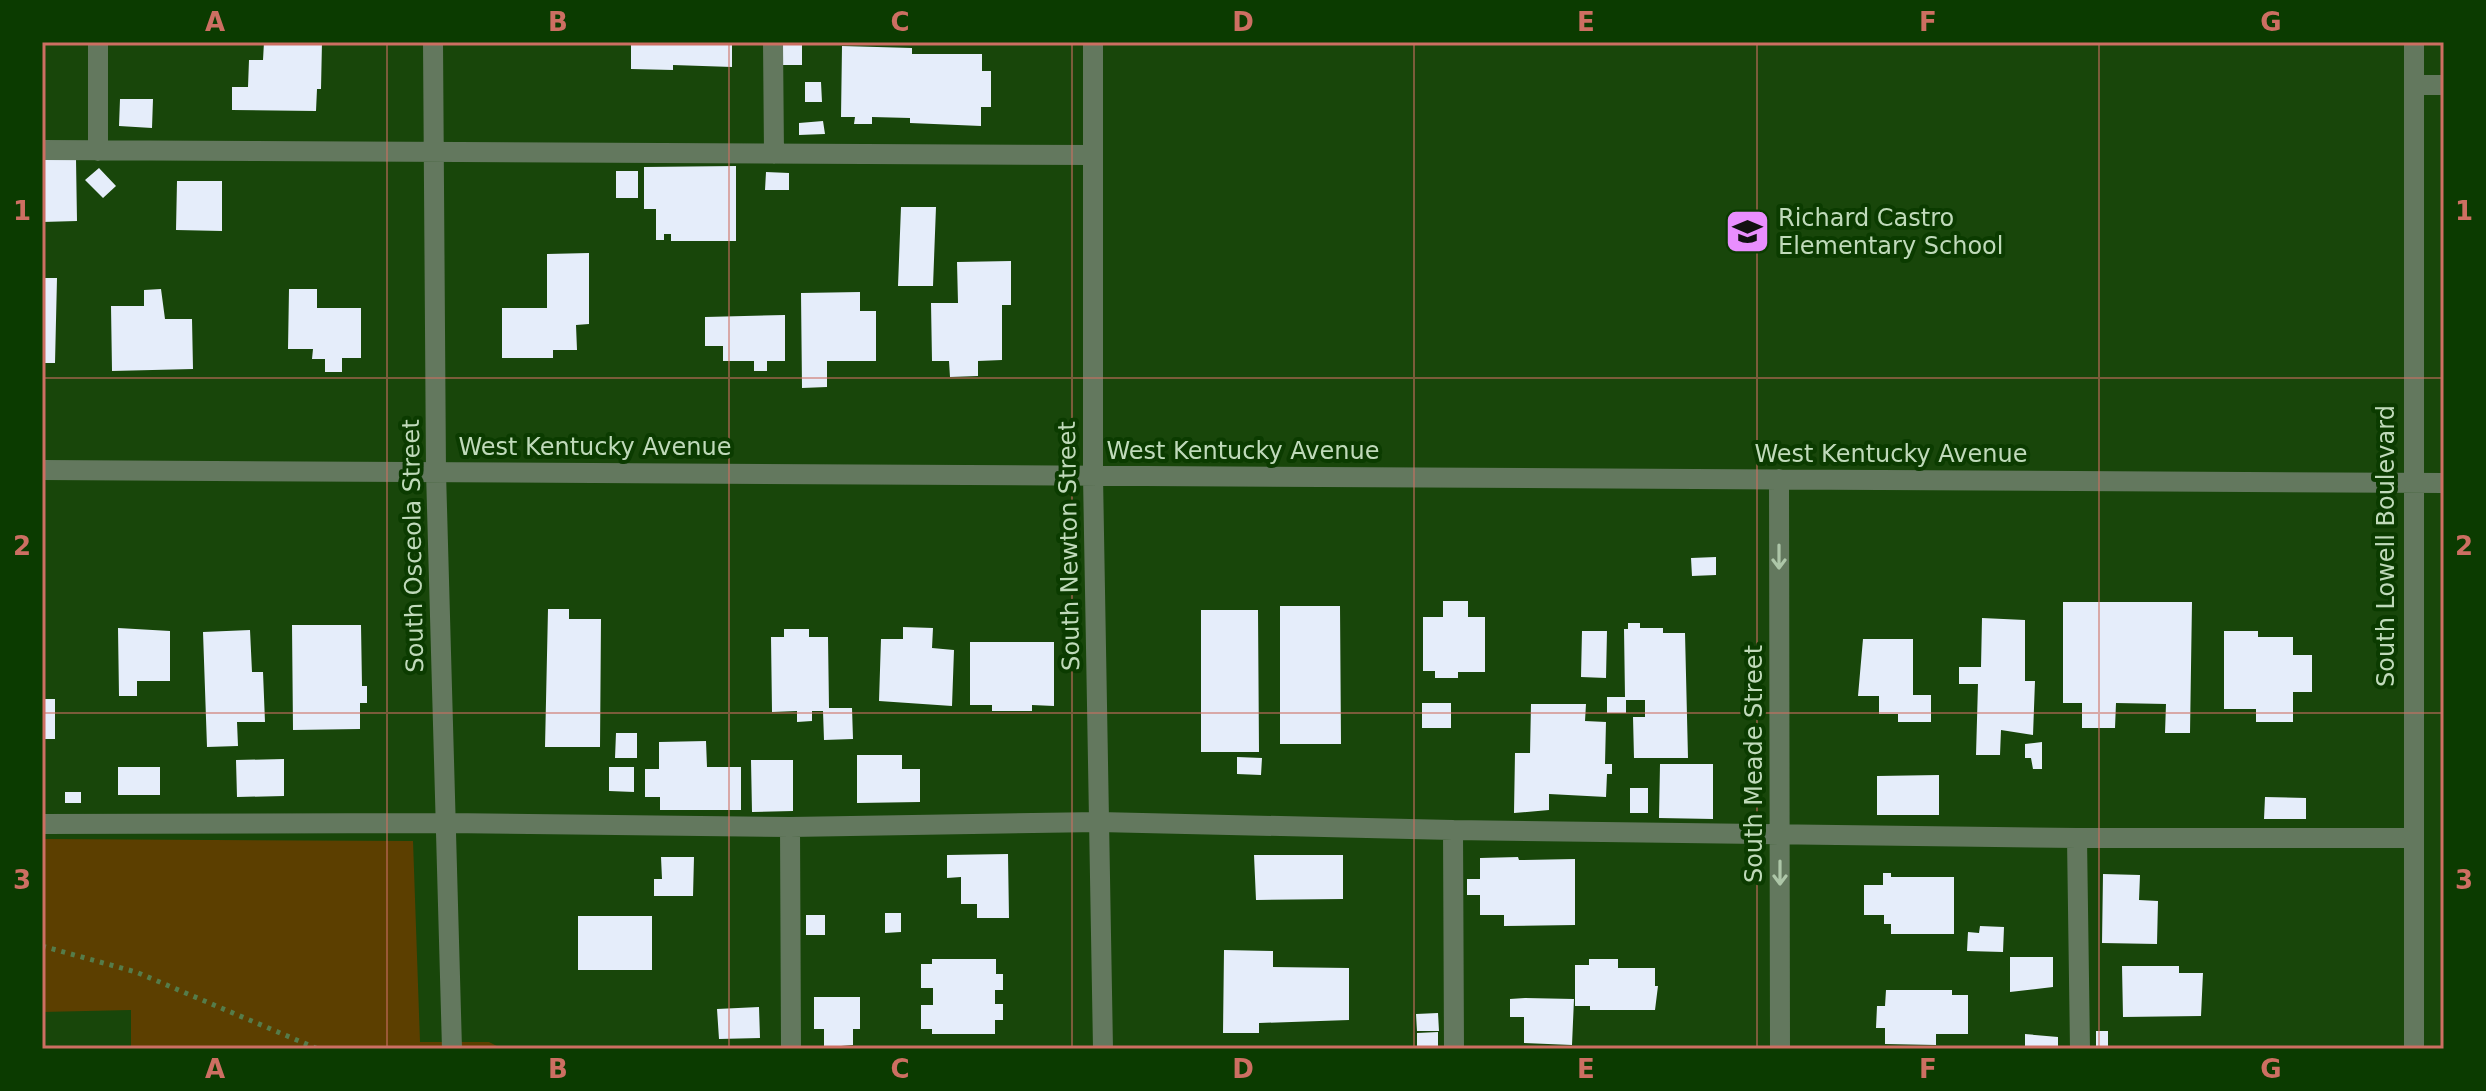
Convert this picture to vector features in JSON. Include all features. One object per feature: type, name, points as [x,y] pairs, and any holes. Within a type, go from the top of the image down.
[{"type":"street","points":[[98,42],[98,151]]},
{"type":"street","name":"South Osceola Street","points":[[433,42],[436,472],[452,1049]]},
{"type":"street","points":[[773,42],[774,154]]},
{"type":"street","name":"South Newton Street","points":[[1093,42],[1093,476],[1103,1049]]},
{"type":"street","name":"South Lowell Boulevard","points":[[2414,42],[2414,1049]]},
{"type":"street","points":[[2414,85],[2444,85]]},
{"type":"street","points":[[42,150],[1093,155]]},
{"type":"street","name":"West Kentucky Avenue","points":[[42,470],[2444,483]]},
{"type":"street","name":"South Meade Street","points":[[1779,479],[1780,1049]]},
{"type":"street","points":[[42,824],[446,823],[790,827],[1099,822],[2077,838],[2413,838]]},
{"type":"street","points":[[790,827],[791,1049]]},
{"type":"street","points":[[1453,830],[1454,1049]]},
{"type":"street","points":[[2077,838],[2080,1049]]},
{"type":"path","points":[[42,946],[136,972],[318,1049]]},
{"type":"shaded area","points":[[42,839],[413,841],[420,1042],[489,1042],[503,1049],[131,1049],[131,1010],[42,1012]]},
{"type":"building","points":[[264,42],[322,42],[321,89],[317,89],[316,111],[232,110],[232,87],[248,87],[249,60],[263,60]]},
{"type":"building","points":[[631,42],[732,42],[732,67],[673,65],[673,70],[631,69]]},
{"type":"building","points":[[780,42],[802,42],[802,65],[780,65]]},
{"type":"building","points":[[842,46],[912,48],[912,54],[982,54],[982,71],[991,71],[991,107],[981,107],[981,126],[910,123],[910,118],[872,117],[872,124],[854,124],[855,117],[841,117]]},
{"type":"building","points":[[805,82],[821,82],[822,102],[805,102]]},
{"type":"building","points":[[120,99],[153,99],[152,128],[119,126]]},
{"type":"building","points":[[823,121],[825,134],[799,135],[799,123]]},
{"type":"building","points":[[76,159],[77,221],[42,222],[42,160]]},
{"type":"building","points":[[736,166],[736,241],[671,241],[671,234],[664,234],[664,240],[656,240],[656,209],[644,209],[644,167]]},
{"type":"building","points":[[99,168],[116,186],[103,198],[85,180]]},
{"type":"building","points":[[616,171],[638,171],[638,198],[616,198]]},
{"type":"building","points":[[766,172],[789,173],[789,190],[765,190]]},
{"type":"building","points":[[177,181],[222,181],[222,231],[176,230]]},
{"type":"building","points":[[901,207],[936,207],[933,286],[898,286]]},
{"type":"building","points":[[589,253],[589,324],[576,325],[577,350],[553,350],[553,358],[502,358],[502,308],[547,308],[547,254]]},
{"type":"building","points":[[1011,261],[1011,305],[1002,305],[1002,360],[978,361],[978,376],[950,377],[949,361],[932,361],[931,303],[958,303],[957,262]]},
{"type":"building","points":[[42,278],[57,278],[55,363],[42,363]]},
{"type":"building","points":[[161,289],[165,319],[192,319],[193,369],[112,371],[111,306],[144,306],[144,290]]},
{"type":"building","points":[[289,289],[317,289],[317,308],[361,308],[361,358],[342,358],[342,372],[325,372],[325,359],[312,359],[313,349],[288,349]]},
{"type":"building","points":[[860,292],[860,311],[876,311],[876,361],[827,361],[827,387],[802,388],[801,293]]},
{"type":"building","points":[[785,315],[785,361],[767,361],[767,371],[754,371],[754,361],[723,361],[723,346],[705,346],[705,317]]},
{"type":"building","points":[[1716,557],[1716,575],[1692,576],[1691,558]]},
{"type":"building","points":[[1443,601],[1468,601],[1468,617],[1485,617],[1485,672],[1458,672],[1458,678],[1435,678],[1435,671],[1423,671],[1423,617],[1443,617]]},
{"type":"building","points":[[2063,602],[2192,602],[2190,733],[2165,733],[2166,704],[2116,703],[2115,728],[2082,728],[2082,703],[2063,703]]},
{"type":"building","points":[[1280,606],[1340,606],[1341,744],[1280,744]]},
{"type":"building","points":[[548,609],[569,609],[569,619],[601,619],[600,747],[545,747]]},
{"type":"building","points":[[1201,610],[1258,610],[1259,752],[1201,752]]},
{"type":"building","points":[[1982,618],[2025,620],[2025,681],[2035,681],[2033,735],[2001,730],[2000,755],[1976,755],[1978,684],[1959,684],[1959,667],[1981,667]]},
{"type":"building","points":[[1628,623],[1640,623],[1640,628],[1663,628],[1663,633],[1685,633],[1688,758],[1634,758],[1633,717],[1645,717],[1645,700],[1626,700],[1626,713],[1607,713],[1607,697],[1625,697],[1624,629],[1628,629]]},
{"type":"building","points":[[292,625],[361,625],[362,686],[367,686],[367,703],[360,703],[360,729],[293,730]]},
{"type":"building","points":[[903,627],[933,628],[932,648],[954,650],[952,706],[879,701],[881,639],[903,639]]},
{"type":"building","points":[[118,628],[170,631],[170,681],[137,681],[137,696],[119,696]]},
{"type":"building","points":[[784,629],[809,629],[809,637],[828,637],[829,708],[852,708],[853,739],[824,740],[823,711],[812,711],[812,721],[797,722],[797,711],[772,712],[771,637],[784,637]]},
{"type":"building","points":[[250,630],[252,672],[263,672],[265,722],[237,722],[238,746],[207,747],[203,632]]},
{"type":"building","points":[[1582,631],[1607,631],[1606,678],[1581,677]]},
{"type":"building","points":[[2224,631],[2258,631],[2258,637],[2293,637],[2293,655],[2312,655],[2312,692],[2293,692],[2293,722],[2256,722],[2256,709],[2224,709]]},
{"type":"building","points":[[1863,639],[1913,639],[1913,695],[1931,695],[1931,722],[1898,722],[1898,714],[1879,714],[1879,696],[1858,696]]},
{"type":"building","points":[[970,642],[1054,642],[1054,706],[1032,705],[1032,711],[992,711],[992,705],[970,705]]},
{"type":"building","points":[[42,699],[55,699],[55,739],[42,739]]},
{"type":"building","points":[[1422,703],[1451,703],[1451,728],[1422,728]]},
{"type":"building","points":[[1531,704],[1586,704],[1585,721],[1606,722],[1605,764],[1612,764],[1612,774],[1607,774],[1606,797],[1549,794],[1549,810],[1514,813],[1515,753],[1530,753]]},
{"type":"building","points":[[616,733],[637,733],[637,758],[615,758]]},
{"type":"building","points":[[706,741],[707,767],[741,767],[741,810],[660,810],[660,797],[645,797],[645,769],[659,769],[659,742]]},
{"type":"building","points":[[2042,742],[2042,769],[2033,769],[2031,758],[2025,758],[2025,744]]},
{"type":"building","points":[[857,755],[902,755],[902,769],[920,769],[920,802],[857,803]]},
{"type":"building","points":[[1237,757],[1262,758],[1261,775],[1237,774]]},
{"type":"building","points":[[284,759],[284,796],[237,797],[236,760]]},
{"type":"building","points":[[751,760],[793,760],[793,811],[752,812]]},
{"type":"building","points":[[1660,764],[1713,764],[1713,819],[1659,818]]},
{"type":"building","points":[[118,767],[160,767],[160,795],[118,795]]},
{"type":"building","points":[[609,767],[634,767],[634,792],[609,791]]},
{"type":"building","points":[[1939,775],[1939,815],[1877,815],[1877,776]]},
{"type":"building","points":[[1630,788],[1648,788],[1648,813],[1630,813]]},
{"type":"building","points":[[65,792],[81,792],[81,803],[65,803]]},
{"type":"building","points":[[2265,797],[2306,798],[2306,819],[2264,819]]},
{"type":"building","points":[[1008,854],[1009,918],[977,918],[977,904],[961,904],[961,877],[947,878],[947,855]]},
{"type":"building","points":[[1254,855],[1343,855],[1343,899],[1256,900]]},
{"type":"building","points":[[661,857],[694,857],[693,896],[654,896],[654,879],[662,879]]},
{"type":"building","points":[[1518,857],[1519,860],[1575,859],[1575,925],[1504,926],[1504,915],[1480,915],[1480,895],[1467,895],[1467,879],[1480,879],[1480,858]]},
{"type":"building","points":[[1883,873],[1891,873],[1891,877],[1954,877],[1954,934],[1891,934],[1891,924],[1884,924],[1884,915],[1864,915],[1864,885],[1883,885]]},
{"type":"building","points":[[2103,874],[2140,875],[2139,900],[2158,901],[2157,944],[2102,943]]},
{"type":"building","points":[[885,913],[901,913],[901,932],[885,933]]},
{"type":"building","points":[[806,915],[825,915],[825,935],[806,935]]},
{"type":"building","points":[[578,916],[652,916],[652,970],[578,970]]},
{"type":"building","points":[[1980,926],[2004,927],[2003,952],[1967,951],[1968,932],[1979,933]]},
{"type":"building","points":[[1224,950],[1273,951],[1273,967],[1349,968],[1349,1020],[1259,1023],[1259,1033],[1223,1033]]},
{"type":"building","points":[[2010,957],[2053,957],[2053,987],[2010,992]]},
{"type":"building","points":[[932,959],[996,959],[996,974],[1003,974],[1003,990],[995,990],[995,1004],[1003,1004],[1003,1020],[995,1020],[995,1034],[932,1034],[932,1029],[921,1029],[921,1005],[933,1005],[933,988],[921,988],[921,964],[932,964]]},
{"type":"building","points":[[1589,959],[1618,959],[1618,968],[1655,968],[1655,986],[1658,986],[1655,1010],[1590,1010],[1590,1006],[1575,1006],[1575,965],[1589,965]]},
{"type":"building","points":[[2122,966],[2179,966],[2179,973],[2203,973],[2201,1016],[2123,1017]]},
{"type":"building","points":[[1886,990],[1952,990],[1952,995],[1968,995],[1968,1034],[1936,1034],[1936,1045],[1885,1044],[1885,1028],[1876,1028],[1877,1006],[1885,1006]]},
{"type":"building","points":[[814,997],[860,997],[860,1029],[853,1029],[853,1045],[805,1049],[805,1046],[824,1046],[824,1029],[814,1029]]},
{"type":"building","points":[[1510,999],[1574,999],[1572,1045],[1524,1043],[1524,1017],[1510,1017]]},
{"type":"building","points":[[759,1007],[760,1038],[719,1039],[717,1009]]},
{"type":"building","points":[[1438,1013],[1439,1031],[1417,1031],[1416,1014]]},
{"type":"building","points":[[2096,1031],[2108,1031],[2108,1049],[2096,1049]]},
{"type":"building","points":[[1438,1032],[1438,1049],[1417,1049],[1417,1033]]},
{"type":"building","points":[[2025,1034],[2058,1037],[2058,1049],[2025,1048]]},
{"type":"place","name":"Richard Castro Elementary School","points":[[1747,232]]}]
